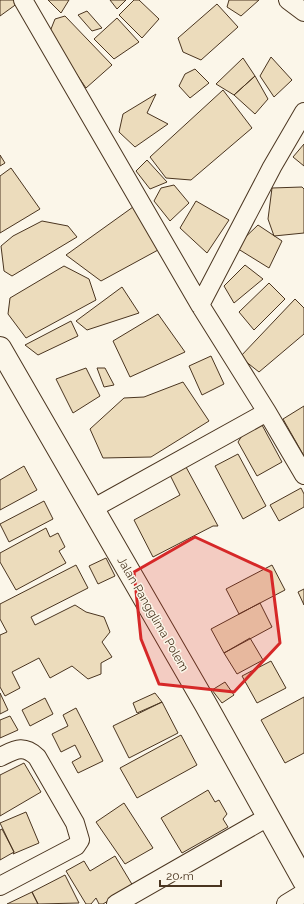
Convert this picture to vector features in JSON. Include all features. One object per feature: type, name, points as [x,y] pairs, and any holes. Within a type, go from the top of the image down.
[{"type":"street","points":[[23,0],[200,305],[267,412],[304,475]]},
{"type":"street","points":[[288,0],[304,12]]},
{"type":"street","points":[[200,305],[272,168],[304,112]]},
{"type":"street","name":"Jalan Pangglima Polem","points":[[0,348],[206,705],[304,881]]},
{"type":"street","points":[[92,509],[267,412]]},
{"type":"street","points":[[0,757],[21,748],[30,750],[37,757],[75,824],[80,840],[76,846],[0,886]]},
{"type":"street","points":[[116,904],[268,817]]},
{"type":"street","points":[[286,904],[304,893]]},
{"type":"highlighted area","points":[[195,537],[271,572],[280,643],[234,692],[159,684],[141,639],[134,572]]},
{"type":"building","points":[[0,0],[16,0],[18,3],[0,16]]},
{"type":"building","points":[[48,0],[69,0],[61,13]]},
{"type":"building","points":[[110,0],[126,0],[117,9]]},
{"type":"building","points":[[134,0],[139,0],[159,19],[142,38],[119,15]]},
{"type":"building","points":[[229,0],[259,0],[241,16],[227,7]]},
{"type":"building","points":[[217,4],[238,27],[201,60],[183,52],[178,38]]},
{"type":"building","points":[[87,11],[102,28],[92,31],[78,15]]},
{"type":"building","points":[[65,16],[112,65],[86,88],[49,34],[55,19]]},
{"type":"building","points":[[117,18],[139,42],[114,59],[94,39]]},
{"type":"building","points":[[271,57],[292,80],[274,97],[260,76]]},
{"type":"building","points":[[243,58],[255,76],[234,95],[216,84]]},
{"type":"building","points":[[195,69],[209,83],[190,98],[179,86],[185,74]]},
{"type":"building","points":[[255,76],[268,99],[255,114],[234,95]]},
{"type":"building","points":[[223,90],[252,128],[191,180],[166,178],[150,157]]},
{"type":"building","points":[[156,94],[147,113],[168,124],[135,147],[119,132],[123,114]]},
{"type":"building","points":[[304,144],[304,166],[293,157]]},
{"type":"building","points":[[0,155],[5,163],[0,166]]},
{"type":"building","points":[[147,160],[167,182],[150,189],[136,171]]},
{"type":"building","points":[[11,168],[40,209],[0,233],[0,176]]},
{"type":"building","points":[[174,185],[189,203],[170,221],[154,201],[161,188]]},
{"type":"building","points":[[302,187],[304,189],[304,233],[274,236],[268,219],[272,188]]},
{"type":"building","points":[[196,201],[229,220],[207,253],[180,228]]},
{"type":"building","points":[[133,207],[158,250],[101,281],[66,255]]},
{"type":"building","points":[[42,221],[68,226],[77,237],[12,276],[4,271],[1,246],[13,236]]},
{"type":"building","points":[[258,225],[282,241],[269,268],[235,247]]},
{"type":"building","points":[[245,265],[263,279],[234,303],[224,286]]},
{"type":"building","points":[[64,266],[89,279],[96,300],[26,338],[8,314],[10,298]]},
{"type":"building","points":[[269,283],[285,299],[254,330],[239,312]]},
{"type":"building","points":[[122,287],[139,313],[87,330],[76,321]]},
{"type":"building","points":[[295,299],[304,308],[304,334],[259,372],[240,357]]},
{"type":"building","points":[[158,314],[185,352],[130,377],[113,341]]},
{"type":"building","points":[[71,321],[78,336],[38,355],[25,345]]},
{"type":"building","points":[[211,356],[224,384],[202,395],[189,366]]},
{"type":"building","points":[[86,368],[100,396],[73,413],[56,379]]},
{"type":"building","points":[[97,368],[105,368],[114,385],[104,387]]},
{"type":"building","points":[[183,382],[209,421],[151,457],[103,458],[90,429],[124,398],[144,397]]},
{"type":"building","points":[[304,406],[304,456],[283,419]]},
{"type":"building","points":[[262,425],[282,462],[257,476],[238,442],[247,428]]},
{"type":"building","points":[[238,454],[266,506],[243,519],[215,466]]},
{"type":"building","points":[[24,466],[37,490],[0,510],[0,480]]},
{"type":"building","points":[[186,467],[218,526],[213,526],[153,557],[134,520],[180,495],[170,475]]},
{"type":"building","points":[[301,488],[304,494],[304,507],[279,521],[270,505]]},
{"type":"building","points":[[44,501],[53,519],[9,542],[0,524]]},
{"type":"building","points":[[46,528],[50,537],[58,533],[65,547],[59,551],[66,563],[16,590],[0,562],[0,553]]},
{"type":"building","points":[[106,558],[115,576],[98,584],[89,566]]},
{"type":"building","points":[[76,565],[88,588],[31,617],[35,625],[75,605],[86,612],[104,617],[110,632],[102,642],[112,657],[101,663],[101,674],[88,679],[72,666],[50,678],[39,658],[12,672],[20,688],[5,696],[0,687],[0,635],[7,632],[0,619],[0,604]]},
{"type":"building","points":[[272,565],[285,590],[239,614],[226,589]]},
{"type":"building","points":[[304,589],[304,605],[298,592]]},
{"type":"building","points":[[260,603],[272,627],[224,653],[211,629]]},
{"type":"building","points":[[250,638],[263,660],[237,674],[224,653]]},
{"type":"building","points":[[271,661],[286,688],[257,703],[242,676]]},
{"type":"building","points":[[225,682],[234,695],[222,703],[212,690]]},
{"type":"building","points":[[0,693],[8,710],[0,714]]},
{"type":"building","points":[[155,693],[162,702],[137,713],[133,703]]},
{"type":"building","points":[[304,697],[304,753],[285,763],[261,720]]},
{"type":"building","points":[[45,698],[53,714],[30,726],[22,710]]},
{"type":"building","points":[[162,702],[178,733],[129,758],[113,726]]},
{"type":"building","points":[[76,708],[103,761],[78,773],[72,762],[81,757],[75,745],[61,752],[52,734],[68,726],[63,715]]},
{"type":"building","points":[[10,716],[18,730],[0,738],[0,720]]},
{"type":"building","points":[[181,735],[197,765],[137,798],[120,768]]},
{"type":"building","points":[[24,763],[41,792],[0,816],[0,775]]},
{"type":"building","points":[[208,790],[215,802],[219,800],[227,814],[223,819],[228,827],[182,853],[161,818]]},
{"type":"building","points":[[124,803],[153,848],[125,864],[96,822]]},
{"type":"building","points":[[26,812],[39,843],[13,854],[14,852],[0,823]]},
{"type":"building","points":[[2,829],[14,852],[0,860],[0,830]]},
{"type":"building","points":[[115,856],[133,886],[103,904],[99,904],[96,898],[91,904],[86,904],[66,871],[84,861],[90,871]]},
{"type":"building","points":[[65,875],[79,903],[38,904],[32,892]]},
{"type":"building","points":[[32,892],[38,904],[7,904]]}]
